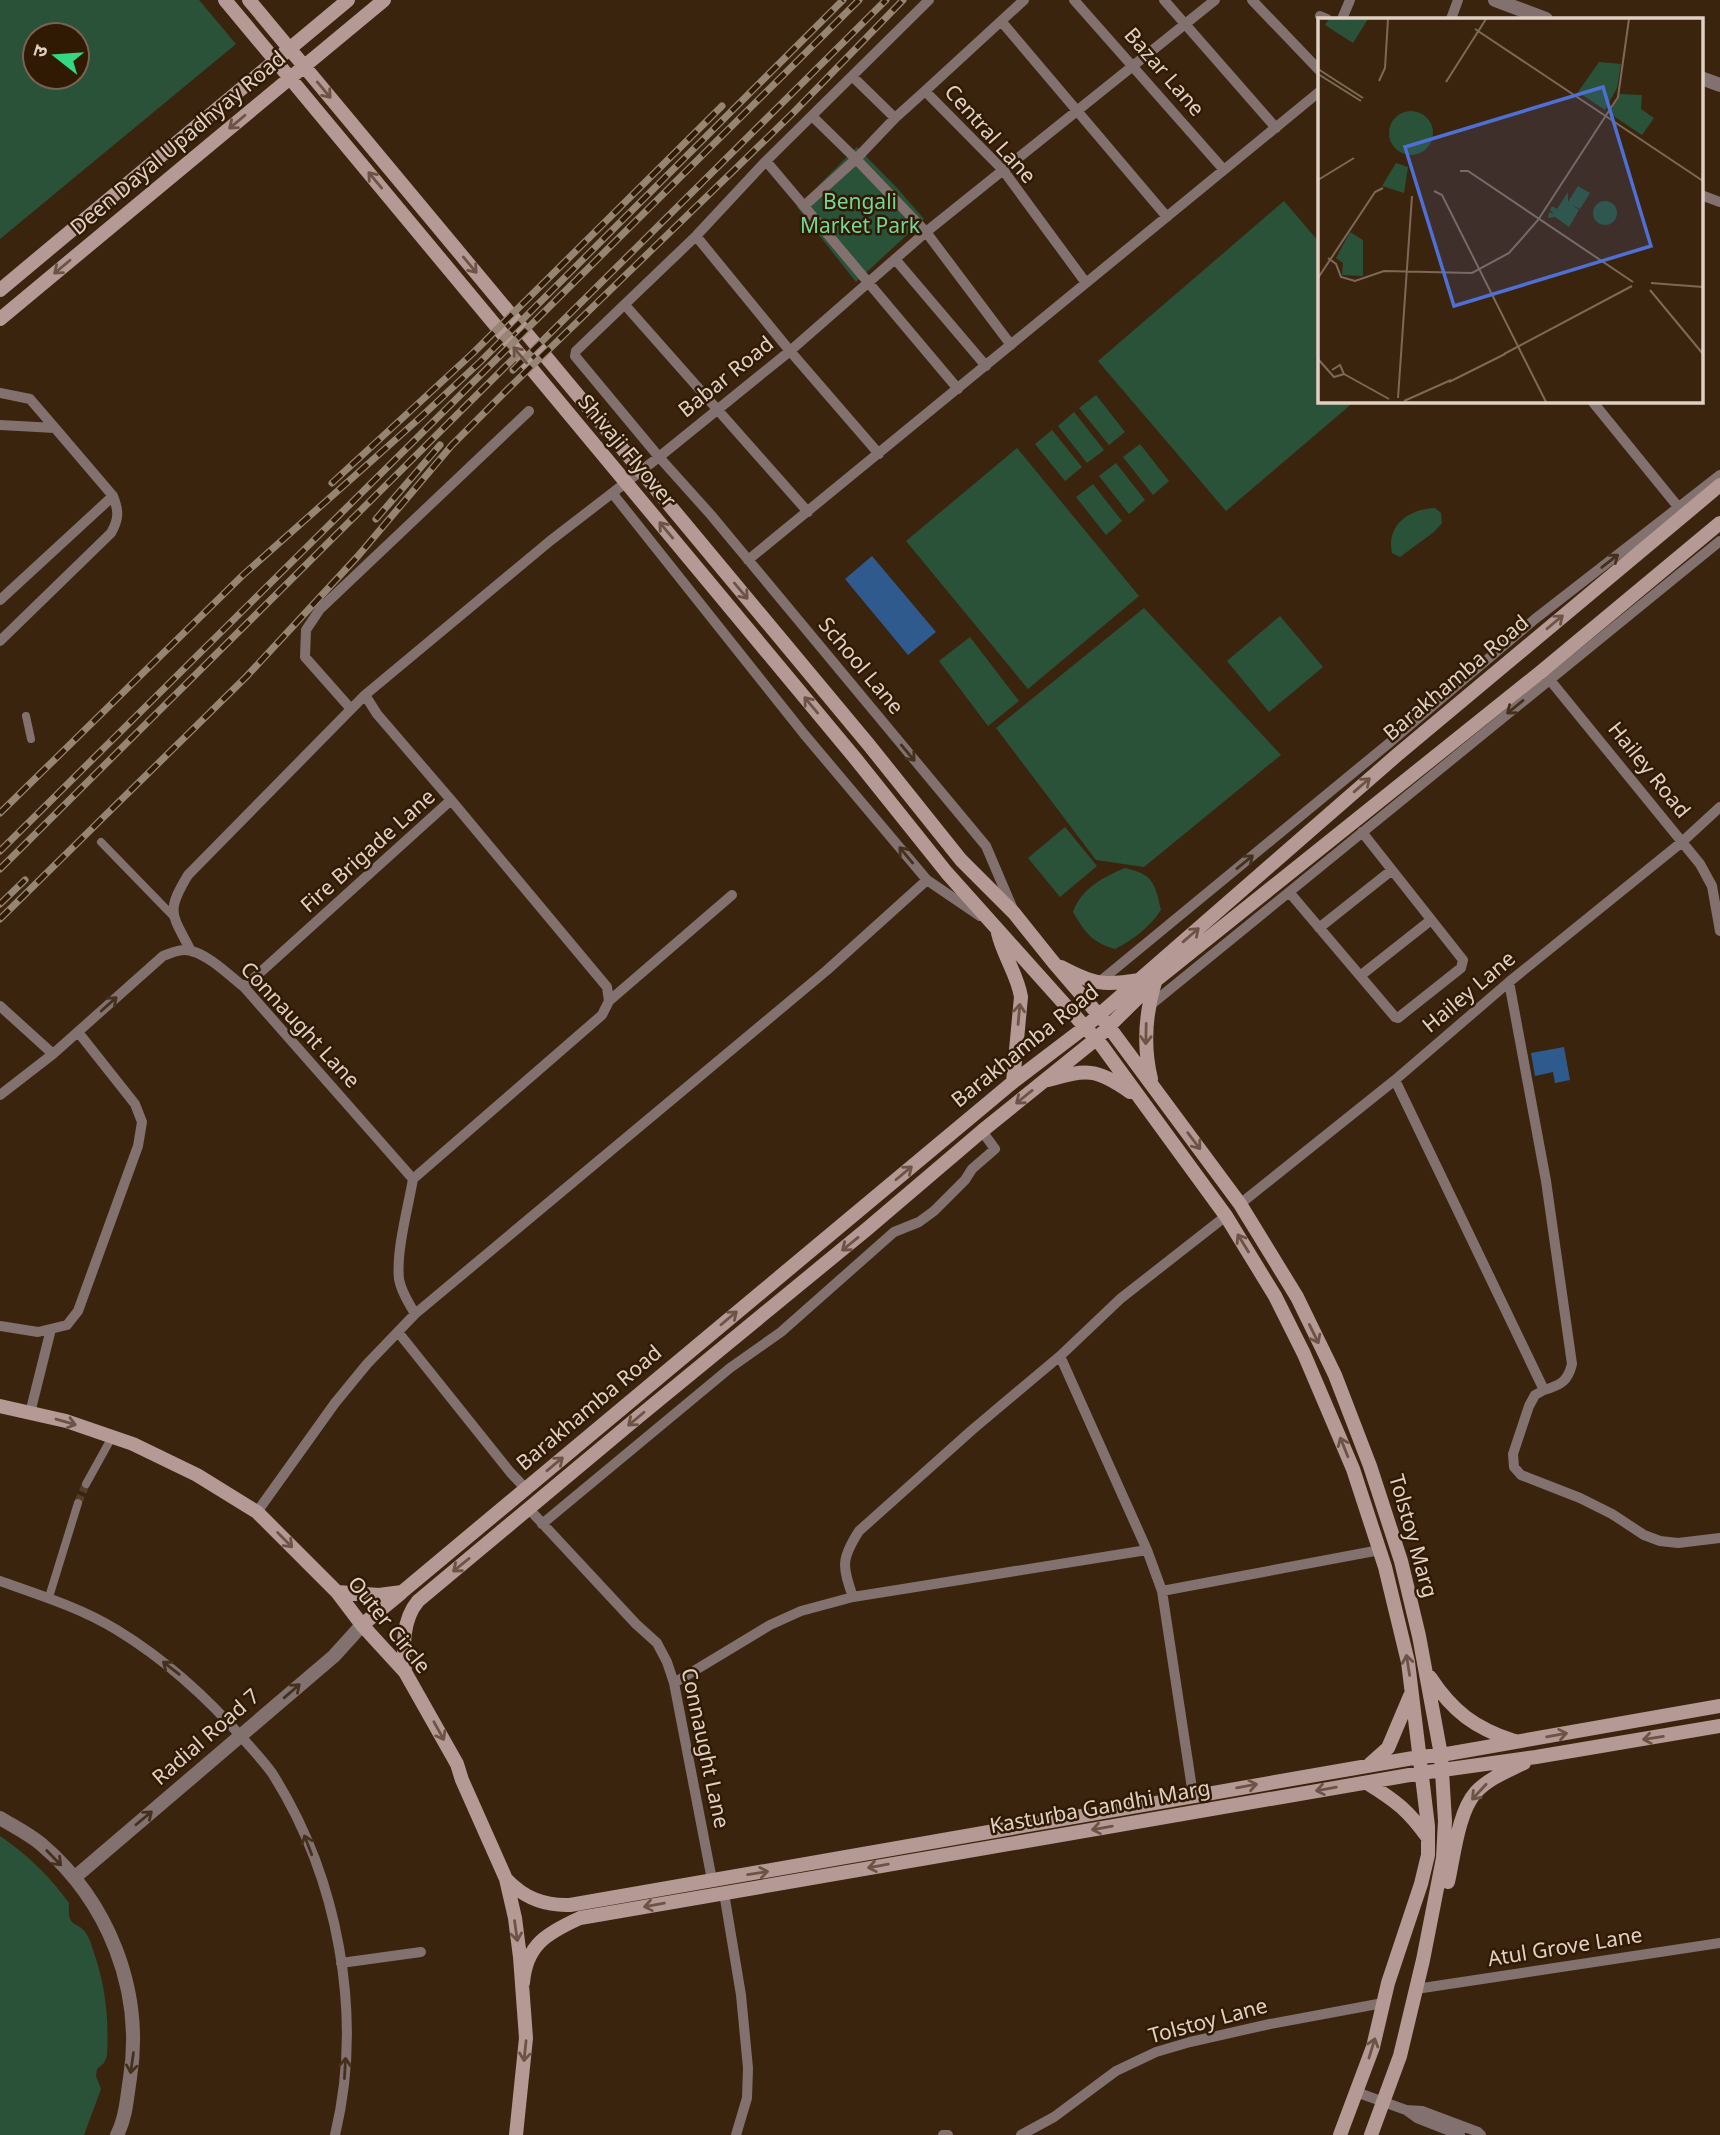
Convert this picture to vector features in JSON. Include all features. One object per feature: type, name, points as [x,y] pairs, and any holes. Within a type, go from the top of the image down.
[{"type":"main road","name":"Shivaji Flyover","points":[[225,0],[855,758],[947,873],[1084,1028]]},
{"type":"main road","name":"Shivaji Flyover","points":[[250,0],[869,745],[961,860],[1014,913],[1054,963]]},
{"type":"main road","name":"Deen Dayal Upadhyay Road","points":[[0,290],[348,0]]},
{"type":"main road","name":"Deen Dayal Upadhyay Road","points":[[0,319],[384,0]]},
{"type":"main road","name":"Barakhamba Road","points":[[405,1672],[407,1619],[414,1605],[1096,1039],[1103,1021],[1139,980],[1397,755],[1516,645],[1720,485]]},
{"type":"main road","name":"Barakhamba Road","points":[[362,1625],[1013,1082],[1084,1028],[1103,1021],[1546,675],[1720,523]]},
{"type":"main road","points":[[997,928],[1004,955],[1021,997],[1013,1082]]},
{"type":"main road","points":[[1054,963],[1098,983],[1115,984],[1139,980]]},
{"type":"main road","name":"Tolstoy Marg","points":[[1054,963],[1103,1021],[1240,1204],[1289,1283],[1335,1376],[1370,1466],[1401,1562],[1441,1755],[1445,1821],[1443,1858],[1423,1960],[1400,2056],[1371,2135]]},
{"type":"main road","points":[[1153,1087],[1145,1034],[1155,981]]},
{"type":"main road","name":"Tolstoy Marg","points":[[1084,1028],[1096,1039],[1226,1216],[1275,1296],[1316,1378],[1353,1469],[1380,1550],[1408,1662],[1428,1855],[1388,1983],[1373,2047],[1340,2135]]},
{"type":"main road","points":[[1044,1081],[1077,1072],[1093,1072],[1114,1081],[1140,1099]]},
{"type":"main road","name":"Outer Circle","points":[[0,1406],[66,1421],[133,1444],[197,1475],[257,1512],[337,1592],[362,1625],[405,1672],[457,1764],[506,1879],[523,1983],[526,2038],[516,2135]]},
{"type":"main road","points":[[337,1592],[379,1595],[402,1592]]},
{"type":"main road","points":[[1425,1670],[1443,1696],[1464,1716],[1490,1733],[1517,1742]]},
{"type":"main road","points":[[1369,1765],[1388,1748],[1412,1693]]},
{"type":"main road","name":"Kasturba Gandhi Marg","points":[[506,1879],[535,1900],[561,1905],[1720,1706]]},
{"type":"main road","name":"Kasturba Gandhi Marg","points":[[523,1983],[528,1958],[535,1947],[544,1937],[580,1918],[1421,1773],[1720,1726]]},
{"type":"main road","points":[[1423,1960],[1438,1922],[1464,1812],[1475,1793],[1492,1779],[1536,1757]]},
{"type":"main road","points":[[1367,1783],[1401,1805],[1428,1839]]},
{"type":"street","points":[[808,512],[625,305],[929,0]]},
{"type":"street","points":[[925,91],[1024,0]]},
{"type":"street","name":"Bazar Lane","points":[[1074,0],[1224,170]]},
{"type":"street","points":[[1164,0],[1276,128]]},
{"type":"street","name":"Babar Road","points":[[172,915],[175,895],[188,875],[365,695],[550,541],[613,494],[790,351],[926,232],[1215,0]]},
{"type":"street","points":[[1252,0],[1318,69]]},
{"type":"street","points":[[1342,18],[1350,0]]},
{"type":"street","points":[[1451,18],[1458,0]]},
{"type":"street","points":[[1495,0],[1543,18]]},
{"type":"street","points":[[1001,21],[1167,217]]},
{"type":"street","points":[[852,76],[895,118]]},
{"type":"street","points":[[1702,78],[1720,85]]},
{"type":"street","name":"Central Lane","points":[[804,206],[925,91],[1003,170],[1086,283]]},
{"type":"street","points":[[747,560],[1318,93]]},
{"type":"street","points":[[812,116],[926,232],[1011,345]]},
{"type":"street","points":[[766,161],[958,389]]},
{"type":"street","points":[[1702,195],[1720,202]]},
{"type":"street","points":[[696,236],[878,454]]},
{"type":"street","points":[[895,259],[986,366]]},
{"type":"street","name":"School Lane","points":[[625,305],[576,351],[575,356],[986,846],[1014,913]]},
{"type":"street","points":[[0,393],[30,399],[113,496],[119,509],[117,522],[111,533],[0,641]]},
{"type":"street","points":[[1593,402],[1679,509]]},
{"type":"street","points":[[351,709],[305,657],[306,630],[320,609],[529,411]]},
{"type":"street","points":[[0,425],[55,428]]},
{"type":"street","points":[[1098,983],[1378,753],[1516,645],[1720,475]]},
{"type":"street","points":[[613,494],[804,734],[927,880],[997,928]]},
{"type":"street","points":[[0,600],[113,496]]},
{"type":"street","points":[[1148,1007],[1362,832],[1546,675],[1720,541]]},
{"type":"street","name":"Hailey Road","points":[[1546,675],[1700,864],[1712,886],[1720,931]]},
{"type":"street","points":[[365,695],[377,714],[451,800]]},
{"type":"street","points":[[26,716],[30,739]]},
{"type":"street","name":"Fire Brigade Lane","points":[[244,987],[451,800],[607,987],[609,1001]]},
{"type":"street","name":"Hailey Lane","points":[[1240,1204],[1395,1080],[1509,982],[1682,842],[1720,807]]},
{"type":"street","points":[[1289,892],[1392,1015],[1398,1017],[1461,968],[1463,960],[1362,832]]},
{"type":"street","points":[[0,1095],[53,1054],[163,956],[177,951],[191,951],[172,915],[101,842]]},
{"type":"street","points":[[1319,928],[1392,870]]},
{"type":"street","points":[[257,1512],[335,1403],[367,1364],[415,1314],[826,971],[927,880]]},
{"type":"street","points":[[415,1314],[403,1294],[399,1278],[413,1179],[603,1015],[609,1001],[732,895]]},
{"type":"street","points":[[1360,976],[1431,920]]},
{"type":"street","name":"Connaught Lane","points":[[191,951],[214,963],[244,987],[413,1179]]},
{"type":"street","points":[[1509,982],[1546,1181],[1572,1364],[1568,1378],[1557,1387],[1535,1395],[1513,1454],[1514,1467],[1521,1475],[1580,1498],[1612,1514],[1644,1535],[1660,1541],[1678,1543],[1720,1538]]},
{"type":"street","points":[[0,1006],[53,1054]]},
{"type":"street","points":[[0,1325],[38,1332],[67,1325],[78,1311],[138,1146],[142,1122],[135,1104],[78,1032]]},
{"type":"street","points":[[1395,1080],[1544,1390]]},
{"type":"street","points":[[542,1524],[730,1368],[781,1332],[894,1232],[919,1222],[934,1211],[965,1181],[972,1169],[995,1149],[982,1131]]},
{"type":"street","points":[[853,1597],[844,1570],[847,1549],[859,1531],[1060,1356],[1120,1299],[1226,1216]]},
{"type":"street","points":[[30,1413],[51,1329]]},
{"type":"street","points":[[398,1332],[526,1489]]},
{"type":"street","points":[[1060,1356],[1147,1550],[1162,1591],[1193,1795]]},
{"type":"street","points":[[671,1390],[685,1406]]},
{"type":"street","points":[[86,1484],[112,1437]]},
{"type":"street","points":[[49,1597],[78,1503]]},
{"type":"street","name":"Connaught Lane","points":[[529,1509],[657,1643],[667,1662],[674,1683],[712,1880]]},
{"type":"street","points":[[674,1683],[770,1625],[802,1611],[853,1597],[1147,1550]]},
{"type":"street","points":[[1162,1591],[1380,1550]]},
{"type":"street","points":[[0,1581],[78,1609],[149,1651],[208,1699],[270,1771],[290,1804],[307,1841],[332,1918],[341,1963],[346,2040],[344,2082],[335,2135]]},
{"type":"street","name":"Radial Road 7","points":[[74,1878],[334,1656],[362,1625]]},
{"type":"street","points":[[0,1818],[40,1843],[74,1878],[96,1908],[113,1940],[127,1984],[133,2018],[134,2054],[122,2134]]},
{"type":"street","points":[[724,1893],[741,1995],[748,2068],[747,2098],[737,2135]]},
{"type":"street","name":"Atul Grove Lane","points":[[1416,1989],[1720,1943]]},
{"type":"street","points":[[341,1963],[421,1952]]},
{"type":"street","name":"Tolstoy Lane","points":[[1021,2135],[1054,2117],[1116,2071],[1156,2052],[1270,2024],[1383,2003]]},
{"type":"street","points":[[1356,2092],[1384,2101],[1460,2135]]},
{"type":"street","points":[[1405,2110],[1422,2111],[1481,2135]]},
{"type":"green space","points":[[0,0],[199,0],[236,44],[0,239]]},
{"type":"green space","name":"Bengali Market Park","points":[[857,147],[924,219],[856,282],[797,207]]},
{"type":"green space","points":[[1284,201],[1318,241],[1318,402],[1354,402],[1226,511],[1098,361]]},
{"type":"green space","points":[[1096,395],[1125,432],[1109,445],[1079,408]]},
{"type":"green space","points":[[1074,412],[1104,450],[1087,463],[1058,426]]},
{"type":"green space","points":[[1052,430],[1082,467],[1065,481],[1035,444]]},
{"type":"green space","points":[[1140,444],[1169,481],[1153,495],[1123,457]]},
{"type":"green space","points":[[1017,448],[1139,596],[1028,689],[906,541]]},
{"type":"green space","points":[[1116,463],[1145,500],[1129,514],[1099,476]]},
{"type":"green space","points":[[1093,484],[1122,521],[1106,535],[1076,497]]},
{"type":"green space","points":[[1435,508],[1441,513],[1442,523],[1434,532],[1400,557],[1392,553],[1393,534],[1402,520],[1416,512]]},
{"type":"green space","points":[[1144,608],[1281,755],[1144,867],[1096,860],[996,728]]},
{"type":"green space","points":[[1280,616],[1323,667],[1269,712],[1227,661]]},
{"type":"green space","points":[[970,637],[1019,701],[988,726],[939,661]]},
{"type":"green space","points":[[1065,827],[1097,866],[1060,897],[1028,858]]},
{"type":"green space","points":[[1125,868],[1142,873],[1151,881],[1161,910],[1141,932],[1115,949],[1090,935],[1073,912],[1087,890]]},
{"type":"green space","points":[[0,1836],[38,1866],[69,1903],[71,1921],[87,1935],[98,1966],[106,2004],[107,2056],[97,2069],[96,2076],[101,2089],[84,2135],[0,2135]]},
{"type":"water","points":[[872,556],[936,632],[908,655],[845,579]]},
{"type":"water","points":[[1564,1047],[1570,1080],[1555,1083],[1553,1072],[1535,1076],[1531,1053]]},
{"type":"tunnel","points":[[78,1503],[86,1484]]},
{"type":"railway","points":[[0,813],[243,575],[481,361],[843,0]]},
{"type":"railway","points":[[0,851],[859,0]]},
{"type":"railway","points":[[513,370],[886,0]]},
{"type":"railway","points":[[0,919],[246,677],[358,556],[452,445],[793,113],[903,0]]},
{"type":"railway","points":[[332,483],[473,353],[722,106]]},
{"type":"railway","points":[[0,869],[516,356]]},
{"type":"railway","points":[[376,519],[440,445]]},
{"type":"railway","points":[[0,904],[25,880]]}]
